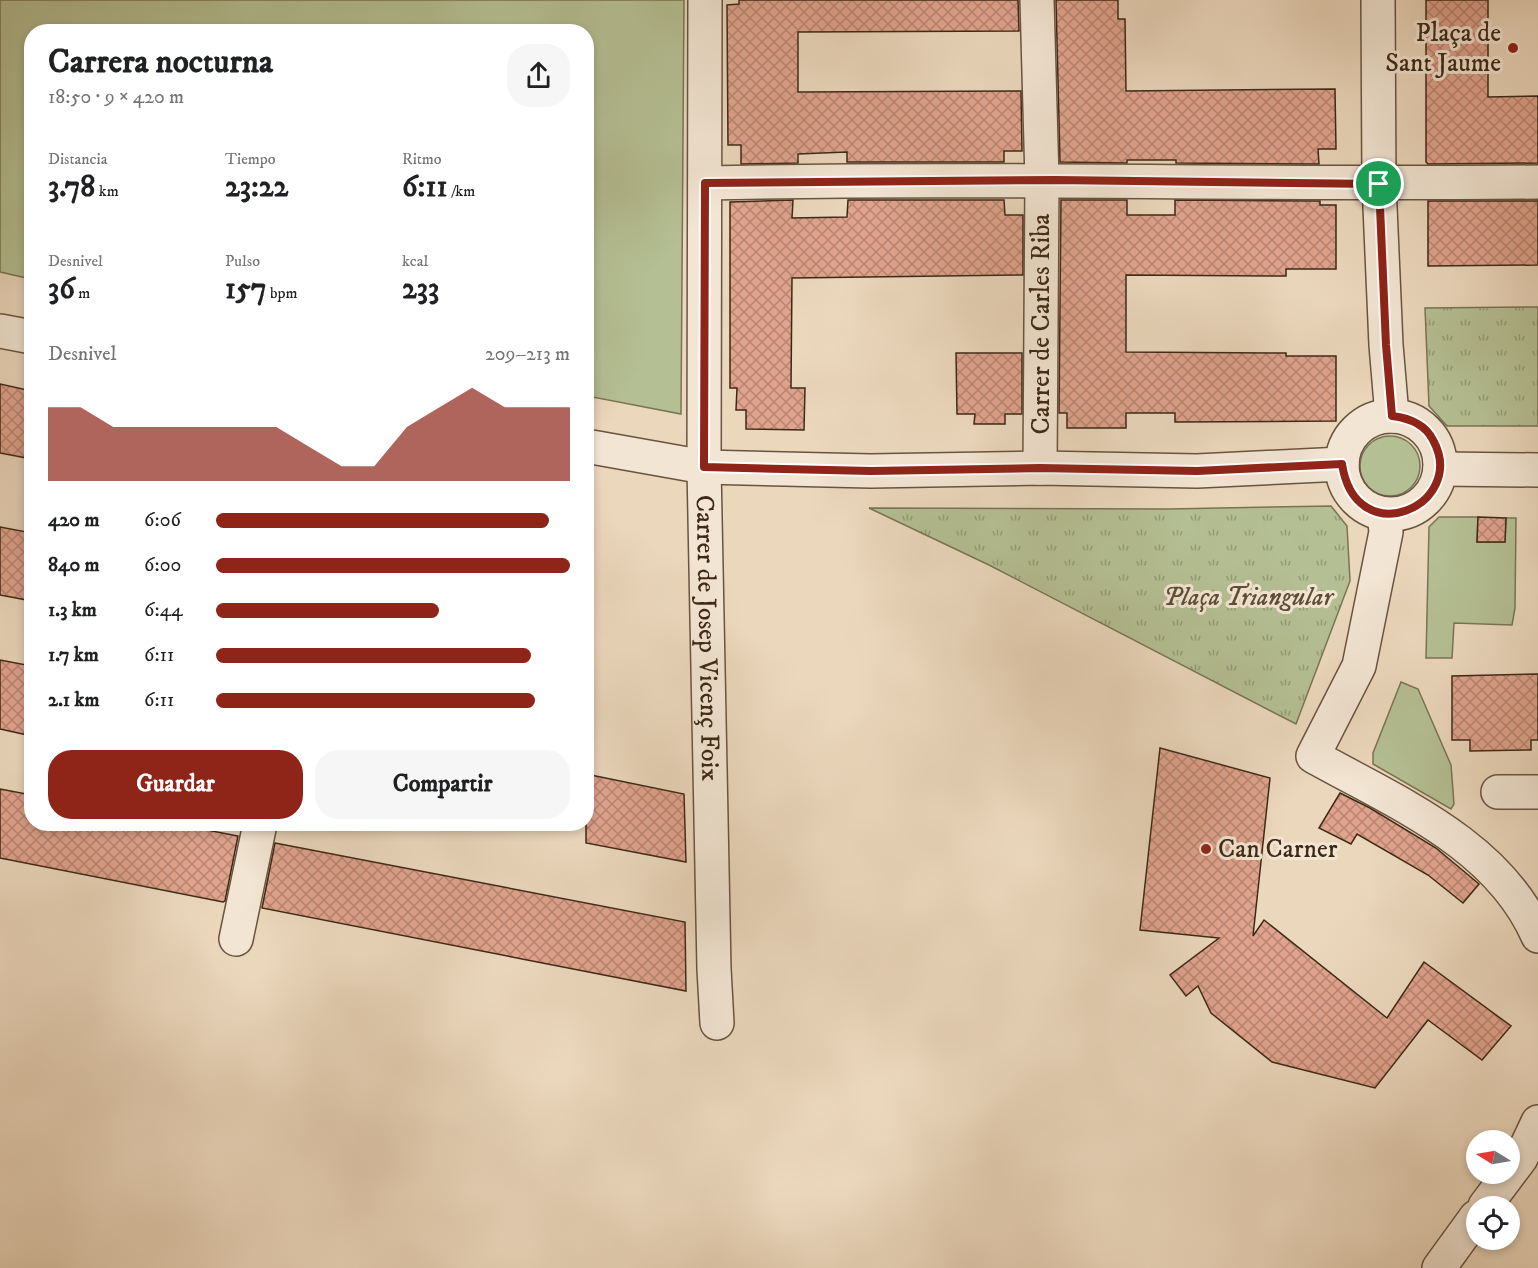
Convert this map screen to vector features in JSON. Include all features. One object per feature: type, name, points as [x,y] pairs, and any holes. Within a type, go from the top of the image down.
[{"type":"street","name":"Carrer de Josep Vicenç Foix","points":[[705,0],[704,467],[717,1023]]},
{"type":"street","name":"Carrer de Carles Riba","points":[[1037,0],[1042,180],[1040,468]]},
{"type":"street","points":[[1378,0],[1379,184],[1386,345],[1392,416]]},
{"type":"street","points":[[705,183],[1042,180],[1379,184],[1538,182]]},
{"type":"street","points":[[0,331],[24,336]]},
{"type":"street","points":[[1392,416],[1403,417],[1423,428],[1437,446],[1440,469],[1436,484],[1427,498],[1415,508],[1400,514],[1384,514],[1370,510],[1358,502],[1350,492],[1344,478],[1342,464],[1344,449],[1357,430],[1376,418],[1392,416]]},
{"type":"street","points":[[594,447],[704,467],[871,471],[1040,468],[1197,471],[1342,464]]},
{"type":"street","points":[[1440,469],[1538,470]]},
{"type":"street","points":[[1384,514],[1386,532],[1359,666],[1313,756],[1425,819],[1478,855],[1506,882],[1529,914],[1538,936]]},
{"type":"street","points":[[1497,792],[1538,792]]},
{"type":"street","points":[[236,939],[259,831]]},
{"type":"street","points":[[1492,1196],[1521,1158],[1538,1122]]},
{"type":"street","points":[[1439,1268],[1466,1231]]},
{"type":"green space","points":[[0,0],[684,0],[681,414],[594,397],[594,24],[24,24],[24,277],[0,272]]},
{"type":"green space","points":[[1538,307],[1538,426],[1447,426],[1429,406],[1425,308]]},
{"type":"green space","points":[[1384,436],[1396,436],[1412,444],[1418,454],[1420,466],[1418,478],[1412,488],[1396,496],[1384,496],[1368,488],[1360,472],[1360,460],[1368,444]]},
{"type":"green space","name":"Plaça Triangular","points":[[1331,506],[1347,526],[1350,581],[1296,724],[989,565],[869,508],[1168,509]]},
{"type":"green space","points":[[1439,517],[1478,517],[1477,542],[1505,542],[1506,518],[1516,518],[1515,608],[1512,625],[1454,623],[1452,658],[1426,658],[1429,527]]},
{"type":"green space","points":[[1401,682],[1418,689],[1451,765],[1454,804],[1451,809],[1373,764],[1373,753]]},
{"type":"building","points":[[739,0],[1018,0],[1019,31],[798,32],[798,92],[1021,91],[1022,151],[1004,151],[1004,162],[847,162],[847,152],[798,154],[798,163],[741,164],[741,145],[728,145],[727,5],[739,4]]},
{"type":"building","points":[[1056,0],[1118,0],[1118,19],[1125,19],[1126,91],[1335,89],[1336,149],[1318,149],[1319,164],[1176,163],[1176,160],[1127,160],[1127,163],[1060,162]]},
{"type":"building","points":[[1426,0],[1488,0],[1488,97],[1538,96],[1538,163],[1428,164],[1426,162]]},
{"type":"building","points":[[793,200],[792,218],[847,217],[848,200],[1004,200],[1005,215],[1023,215],[1023,275],[792,278],[791,388],[805,388],[804,430],[746,429],[746,410],[736,410],[737,388],[730,388],[730,202]]},
{"type":"building","points":[[1061,200],[1127,200],[1127,215],[1175,215],[1175,200],[1320,201],[1320,205],[1336,205],[1336,269],[1286,269],[1286,276],[1126,275],[1126,352],[1286,353],[1286,356],[1336,356],[1336,421],[1175,422],[1175,413],[1126,413],[1126,428],[1067,428],[1067,413],[1059,413]]},
{"type":"building","points":[[1428,201],[1538,201],[1538,265],[1428,266]]},
{"type":"building","points":[[956,353],[1022,353],[1022,414],[1005,414],[1005,424],[974,424],[975,414],[957,414]]},
{"type":"building","points":[[0,384],[24,389],[24,458],[0,453]]},
{"type":"building","points":[[1478,517],[1506,518],[1505,542],[1477,542]]},
{"type":"building","points":[[0,527],[24,532],[24,600],[0,595]]},
{"type":"building","points":[[0,660],[24,664],[24,734],[0,729]]},
{"type":"building","points":[[1538,674],[1538,740],[1531,740],[1531,750],[1470,751],[1470,740],[1452,740],[1452,676]]},
{"type":"building","name":"Can Carner","points":[[1160,748],[1270,778],[1253,936],[1264,920],[1387,1018],[1424,962],[1511,1026],[1482,1060],[1428,1020],[1375,1088],[1272,1062],[1211,1013],[1198,986],[1186,996],[1170,975],[1219,938],[1140,930]]},
{"type":"building","points":[[594,776],[684,794],[686,862],[586,843],[586,831],[594,831]]},
{"type":"building","points":[[0,789],[24,794],[24,831],[212,831],[238,836],[223,902],[0,858]]},
{"type":"building","points":[[1340,793],[1370,808],[1436,848],[1479,884],[1463,903],[1428,875],[1357,834],[1351,844],[1319,828]]},
{"type":"building","points":[[275,843],[685,922],[686,991],[262,908]]},
{"type":"place","name":"Plaça de Sant Jaume","points":[[1513,48]]},
{"type":"place","name":"Can Carner","points":[[1206,849]]},
{"type":"route","points":[[1056,180],[1379,184],[1386,345],[1392,416],[1414,421],[1423,428],[1437,446],[1440,458],[1436,484],[1427,498],[1415,508],[1400,514],[1384,514],[1370,510],[1358,502],[1350,492],[1344,478],[1342,464],[1197,471],[1040,468],[871,471],[704,467],[705,183],[1056,180]]}]
